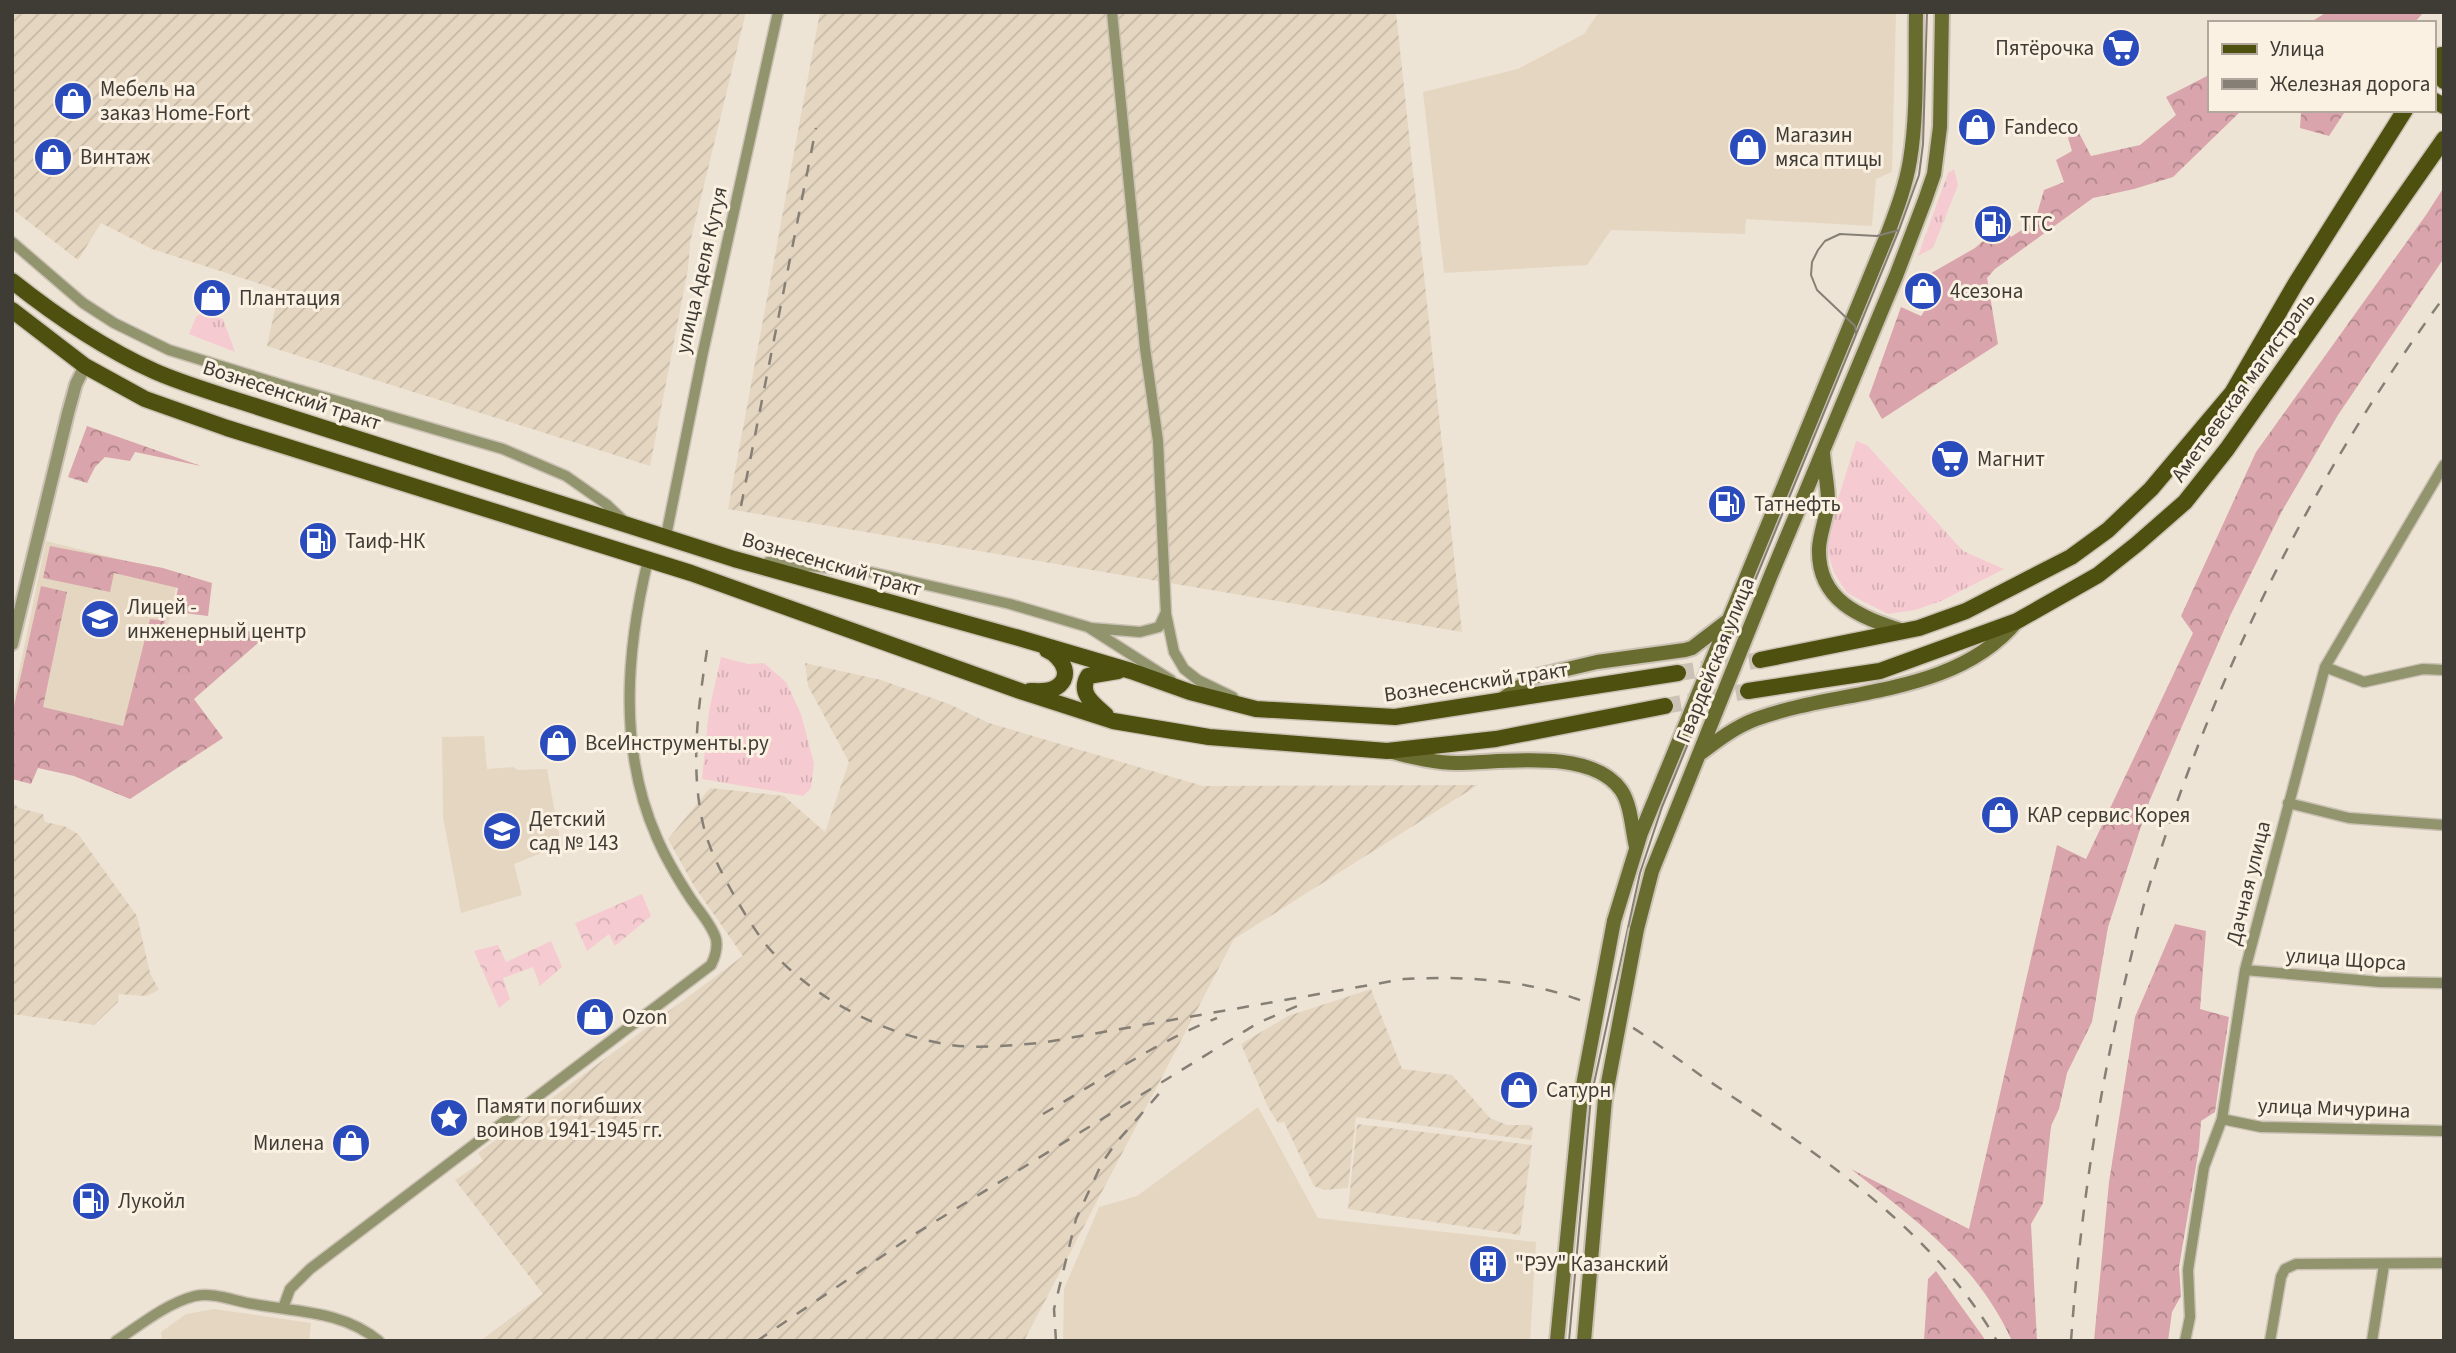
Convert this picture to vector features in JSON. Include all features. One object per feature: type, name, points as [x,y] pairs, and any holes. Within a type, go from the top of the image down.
[{"type":"main road","name":"Гвардейская улица","points":[[1558,1341],[1581,1096],[1614,921],[1636,849],[1727,621],[1888,233],[1905,183],[1913,125],[1916,12]]},
{"type":"main road","name":"Гвардейская улица","points":[[1584,1341],[1605,1099],[1637,929],[1652,871],[1896,276],[1934,174],[1940,127],[1942,12]]},
{"type":"main road","points":[[2439,59],[2444,81]]},
{"type":"main road","name":"Аметьевская магистраль","points":[[1760,660],[1919,628],[1966,611],[2071,557],[2108,530],[2151,489],[2232,393],[2297,283],[2404,112]]},
{"type":"main road","name":"Аметьевская магистраль","points":[[1748,691],[1880,671],[2017,621],[2098,575],[2185,502],[2227,450],[2444,139]]},
{"type":"main road","name":"Вознесенский тракт","points":[[12,281],[96,341],[155,371],[236,400],[734,559],[1019,638],[1131,671],[1189,692],[1256,709],[1395,718],[1678,673]]},
{"type":"main road","points":[[12,310],[85,366],[145,399],[215,424],[648,560],[1113,721],[1209,737],[1387,751],[1429,761],[1455,763],[1521,760],[1580,765],[1600,771],[1622,791],[1636,849]]},
{"type":"main road","points":[[1823,450],[1828,501],[1819,545],[1819,568],[1828,586],[1842,603],[1854,612],[1903,631]]},
{"type":"main road","points":[[1498,702],[1533,677],[1597,663],[1692,648],[1727,621]]},
{"type":"main road","points":[[1700,754],[1726,734],[1756,719],[1880,691],[1955,667],[1987,650],[2017,621]]},
{"type":"main road","points":[[1019,638],[1054,653],[1063,662],[1066,672],[1065,678],[1054,689],[1023,692]]},
{"type":"main road","points":[[1113,721],[1091,702],[1084,691],[1085,682],[1088,676],[1131,671]]},
{"type":"main road","points":[[1387,751],[1496,739],[1665,706]]},
{"type":"street","name":"улица Аделя Кутуя","points":[[666,536],[703,352],[778,12]]},
{"type":"street","points":[[1112,12],[1145,348],[1158,441],[1166,614],[1174,652],[1184,669],[1198,680],[1256,709]]},
{"type":"street","points":[[12,242],[83,303],[114,323],[169,350],[503,449],[566,476],[606,504],[629,526]]},
{"type":"street","points":[[12,644],[68,413],[76,384],[85,366]]},
{"type":"street","name":"Дачная улица","points":[[2185,1341],[2190,1317],[2188,1270],[2204,1167],[2222,1119],[2245,970],[2325,667],[2444,465]]},
{"type":"street","points":[[734,559],[870,572],[1010,604],[1088,627],[1140,632],[1159,627],[1166,614]]},
{"type":"street","points":[[283,1308],[289,1289],[310,1269],[705,971],[715,956],[716,939],[679,882],[656,836],[643,801],[632,752],[629,718],[631,672],[637,607],[648,560]]},
{"type":"street","points":[[1088,627],[1189,692]]},
{"type":"street","points":[[2325,667],[2364,682],[2423,669],[2444,670]]},
{"type":"street","points":[[2288,803],[2349,818],[2444,824]]},
{"type":"street","name":"улица Щорса","points":[[2245,970],[2380,982],[2444,983]]},
{"type":"street","name":"улица Мичурина","points":[[2222,1119],[2261,1127],[2444,1130]]},
{"type":"street","points":[[2270,1341],[2281,1277],[2285,1269],[2296,1264],[2444,1263]]},
{"type":"street","points":[[2372,1341],[2385,1265]]},
{"type":"street","points":[[116,1341],[167,1308],[194,1296],[211,1294],[255,1305],[335,1317],[379,1341]]},
{"type":"shaded area","points":[[12,12],[746,12],[690,243],[688,269],[650,466],[267,346],[279,290],[152,249],[101,223],[78,260],[12,209]]},
{"type":"shaded area","points":[[820,12],[1396,12],[1462,632],[728,509]]},
{"type":"shaded area","points":[[1599,12],[1896,12],[1892,172],[1876,179],[1872,226],[1746,219],[1745,234],[1611,230],[1587,265],[1444,273],[1423,92],[1518,69],[1584,34]]},
{"type":"shaded area","name":"Лицей - инженерный центр","points":[[46,541],[179,574],[136,762],[12,751],[12,705]]},
{"type":"shaded area","points":[[805,663],[881,680],[949,704],[989,723],[1203,786],[1478,785],[1234,939],[1024,1341],[480,1341],[543,1294],[455,1180],[483,1161],[478,1153],[743,956],[694,886],[668,839],[710,788],[784,796],[825,832],[849,762],[808,686]]},
{"type":"shaded area","name":"Детский сад № 143","points":[[484,736],[487,769],[547,769],[561,845],[514,864],[522,895],[461,913],[443,817],[442,737]]},
{"type":"shaded area","points":[[12,802],[19,808],[43,814],[45,822],[64,826],[78,834],[137,916],[150,973],[159,990],[146,996],[119,994],[118,1002],[94,1025],[12,1014]]},
{"type":"shaded area","points":[[1371,989],[1402,1069],[1452,1075],[1490,1118],[1507,1125],[1531,1125],[1531,1140],[1356,1117],[1348,1188],[1324,1190],[1314,1186],[1284,1122],[1278,1123],[1268,1107],[1241,1044],[1288,1016]]},
{"type":"shaded area","points":[[1258,1107],[1318,1218],[1536,1242],[1530,1341],[1063,1341],[1064,1289],[1099,1207],[1137,1196]]},
{"type":"shaded area","points":[[1357,1124],[1532,1145],[1520,1235],[1348,1209]]},
{"type":"shaded area","points":[[214,1309],[311,1323],[309,1341],[162,1341],[161,1332],[186,1314]]},
{"type":"green space","points":[[2327,12],[2424,12],[2416,21],[2312,21]]},
{"type":"green space","points":[[2208,76],[2208,112],[2240,112],[2173,177],[2093,198],[1995,269],[1987,278],[1998,344],[1882,419],[1869,396],[1901,307],[1921,316],[1939,289],[1926,276],[1975,248],[2001,225],[2011,237],[2035,221],[2044,190],[2064,182],[2056,160],[2072,151],[2068,138],[2078,131],[2091,156],[2140,145],[2176,115],[2166,97]]},
{"type":"green space","points":[[2298,112],[2345,112],[2329,136],[2300,128],[2301,113]]},
{"type":"green space","points":[[1954,169],[1958,185],[1933,248],[1918,256],[1948,173]]},
{"type":"green space","points":[[2444,187],[2444,258],[2338,415],[2282,511],[2230,616],[2149,802],[2108,927],[2092,1022],[2067,1073],[2059,1109],[2051,1126],[2043,1203],[2031,1224],[2037,1341],[2012,1341],[1998,1313],[1963,1266],[1921,1225],[1851,1169],[1969,1229],[2057,845],[2086,859],[2193,633],[2181,616],[2256,452]]},
{"type":"green space","points":[[200,314],[223,319],[235,352],[189,334]]},
{"type":"green space","points":[[87,426],[201,466],[135,452],[130,461],[105,457],[95,467],[87,483],[68,477]]},
{"type":"green space","points":[[1856,441],[1867,445],[1963,551],[2004,569],[1941,601],[1915,610],[1888,614],[1847,593],[1834,573],[1827,550],[1838,499]]},
{"type":"green space","points":[[50,546],[163,568],[212,583],[208,616],[168,611],[163,628],[211,636],[221,626],[267,635],[194,699],[223,738],[130,799],[74,776],[38,768],[31,784],[12,779],[12,715],[41,586],[67,592],[43,707],[123,726],[150,619],[160,620],[163,607],[174,608],[178,588],[114,573],[110,592],[43,578]]},
{"type":"green space","points":[[721,657],[748,664],[764,663],[786,682],[801,714],[814,764],[811,788],[803,796],[702,779],[709,711]]},
{"type":"green space","points":[[642,894],[651,916],[615,946],[609,934],[587,951],[575,923]]},
{"type":"green space","points":[[2175,924],[2206,931],[2200,1009],[2229,1017],[2215,1112],[2201,1121],[2179,1267],[2181,1296],[2172,1312],[2168,1341],[2094,1341],[2109,1182],[2135,1017]]},
{"type":"green space","points":[[551,941],[562,967],[540,986],[533,967],[503,978],[510,999],[499,1008],[474,951],[498,945],[506,962]]},
{"type":"green space","points":[[1936,1271],[1986,1341],[1924,1341],[1928,1279]]},
{"type":"tunnel","points":[[1678,673],[1760,660]]},
{"type":"tunnel","points":[[1665,706],[1748,691]]},
{"type":"tram line","points":[[1569,1341],[1591,1097],[1640,873],[1662,807],[1899,230],[1919,175],[1923,144],[1927,12]]},
{"type":"tram line","points":[[1856,334],[1855,326],[1817,290],[1811,275],[1812,262],[1825,241],[1840,234],[1877,236],[1899,230]]},
{"type":"railway","points":[[741,506],[816,128]]},
{"type":"railway","points":[[2071,1341],[2079,1248],[2107,1064],[2142,910],[2174,811],[2235,656],[2309,508],[2396,365],[2444,297]]},
{"type":"railway","points":[[707,650],[698,715],[696,759],[699,802],[711,849],[738,903],[767,946],[805,982],[850,1011],[900,1033],[926,1040],[984,1047],[1041,1043],[1404,979],[1491,980],[1556,992],[1594,1006],[1642,1034],[1786,1133],[1866,1193],[1938,1261],[1969,1299],[1997,1341]]},
{"type":"railway","points":[[757,1341],[915,1234],[1258,1023],[1304,1003]]},
{"type":"railway","points":[[1043,1114],[1150,1050],[1217,1018]]},
{"type":"railway","points":[[1056,1341],[1054,1309],[1076,1219],[1102,1163],[1164,1088]]},
{"type":"place","name":"Пятёрочка","points":[[2121,48]]},
{"type":"place","name":"Мебель на заказ Home-Fort","points":[[73,101]]},
{"type":"place","name":"Fandeco","points":[[1977,127]]},
{"type":"place","name":"Магазин мяса птицы","points":[[1748,147]]},
{"type":"place","name":"Винтаж","points":[[53,157]]},
{"type":"place","name":"ТГС","points":[[1993,224]]},
{"type":"place","name":"4сезона","points":[[1923,291]]},
{"type":"place","name":"Плантация","points":[[212,298]]},
{"type":"place","name":"Магнит","points":[[1950,459]]},
{"type":"place","name":"Татнефть","points":[[1727,504]]},
{"type":"place","name":"Таиф-НК","points":[[318,541]]},
{"type":"place","name":"Лицей - инженерный центр","points":[[100,619]]},
{"type":"place","name":"ВсеИнструменты.ру","points":[[558,743]]},
{"type":"place","name":"КАР сервис Корея","points":[[2000,815]]},
{"type":"place","name":"Детский сад № 143","points":[[502,831]]},
{"type":"place","name":"Ozon","points":[[595,1017]]},
{"type":"place","name":"Сатурн","points":[[1519,1090]]},
{"type":"place","name":"Памяти погибших воинов 1941-1945 гг.","points":[[449,1118]]},
{"type":"place","name":"Милена","points":[[351,1143]]},
{"type":"place","name":"Лукойл","points":[[91,1201]]},
{"type":"place","name":"\"РЭУ\" Казанский","points":[[1488,1264]]}]
